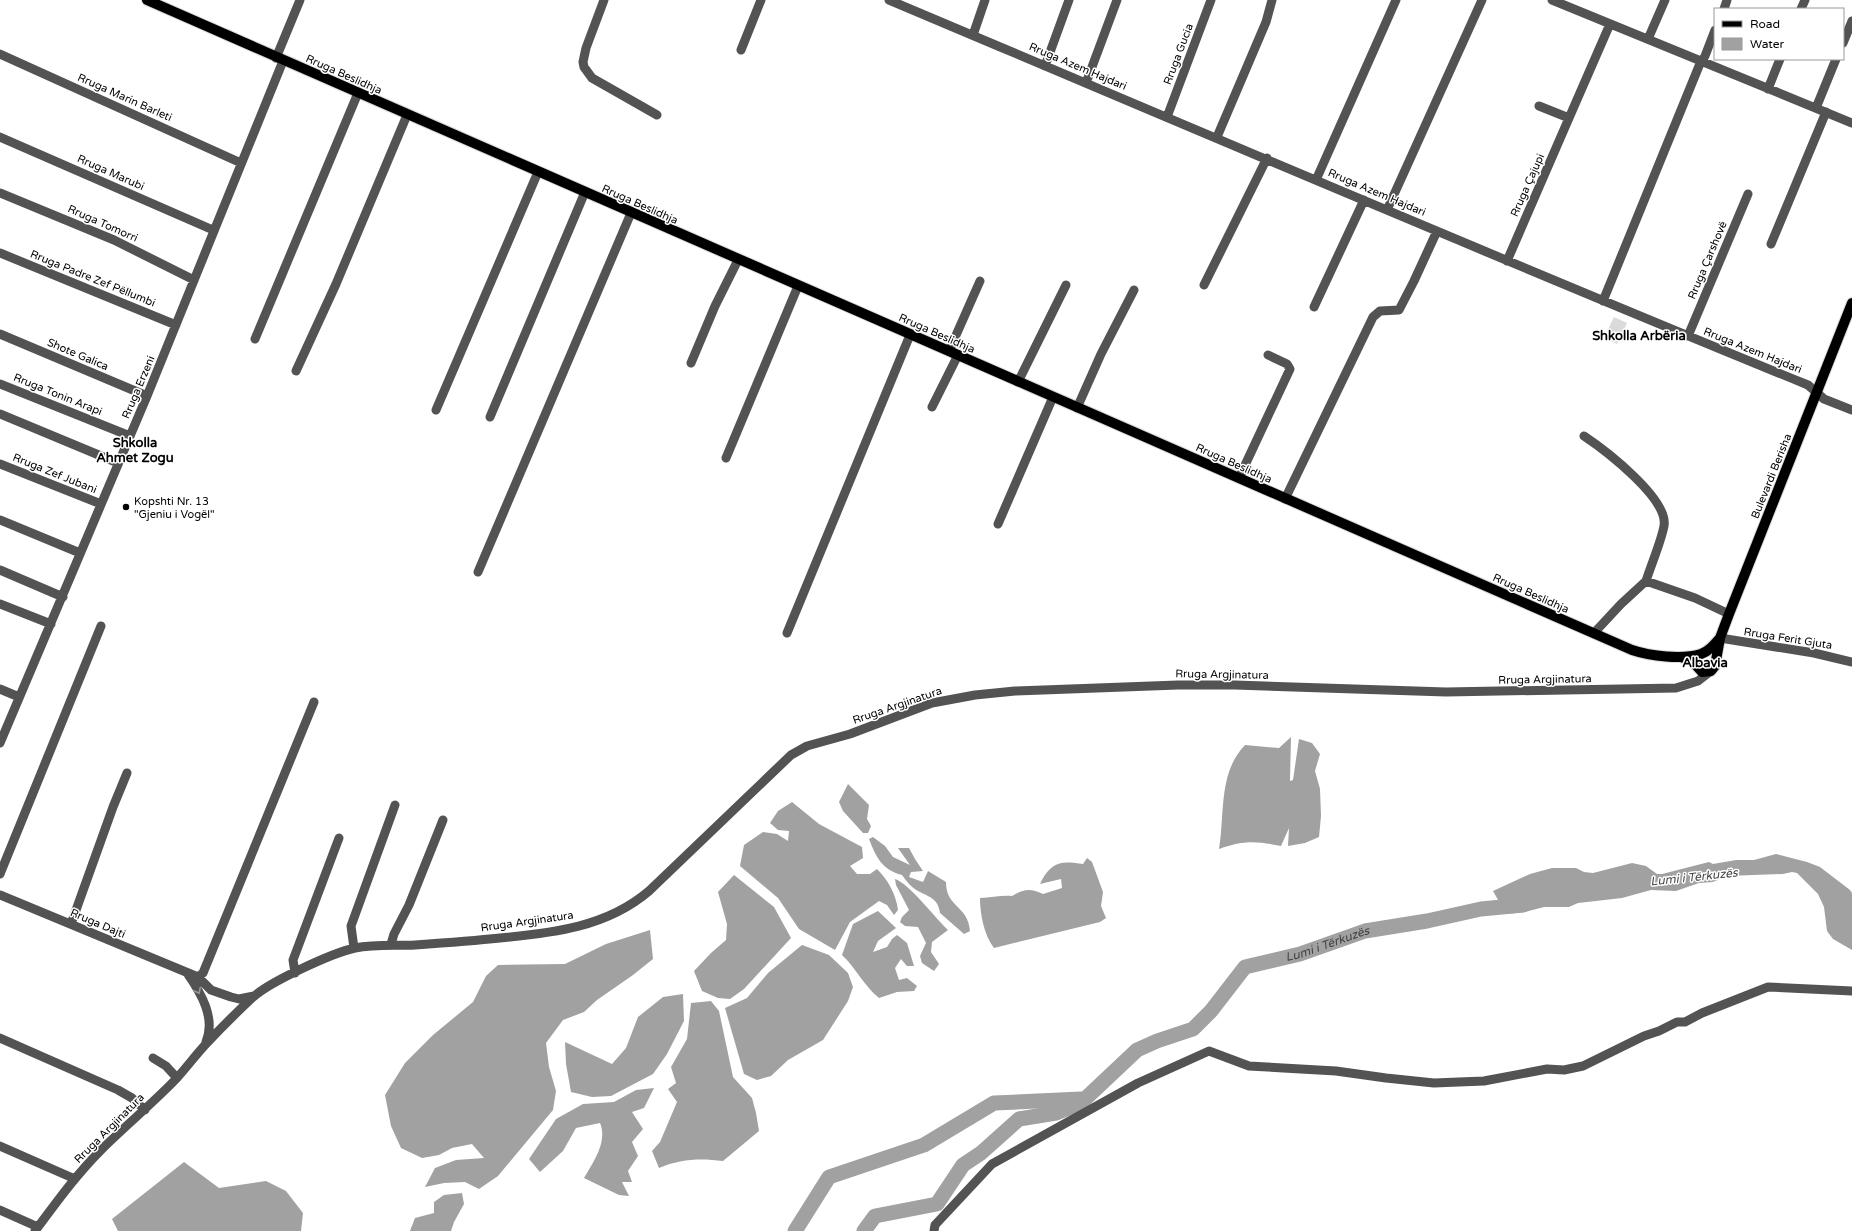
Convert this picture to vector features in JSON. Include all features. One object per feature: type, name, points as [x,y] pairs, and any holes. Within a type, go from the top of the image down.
[{"type":"main road","name":"Rruga Beslidhja","points":[[147,0],[738,260],[1594,633],[1642,653],[1679,656],[1702,653]]},
{"type":"main road","name":"Bulevardi Berisha","points":[[1715,659],[1720,638],[1729,614],[1852,303]]},
{"type":"main road","points":[[1697,667],[1697,658],[1702,653],[1710,649],[1720,638]]},
{"type":"main road","points":[[1679,656],[1692,661],[1702,672],[1711,671],[1715,666],[1715,659],[1708,653],[1702,653]]},
{"type":"street","name":"Rruga Erzeni","points":[[0,743],[63,597],[118,463],[148,396],[241,163],[300,0]]},
{"type":"street","points":[[604,0],[586,48],[583,62],[584,67],[592,78],[657,115]]},
{"type":"street","points":[[741,50],[761,0]]},
{"type":"street","name":"Rruga Azem Hajdari","points":[[889,0],[1603,301],[1808,385],[1824,399],[1852,410]]},
{"type":"street","points":[[973,35],[985,0]]},
{"type":"street","points":[[1045,66],[1069,0]]},
{"type":"street","points":[[1086,83],[1117,0]]},
{"type":"street","name":"Rruga Gucia","points":[[1167,117],[1211,0]]},
{"type":"street","points":[[1217,137],[1266,22],[1272,0]]},
{"type":"street","points":[[1316,180],[1396,0]]},
{"type":"street","points":[[1387,210],[1482,0]]},
{"type":"street","points":[[1552,0],[1573,4],[1610,24],[1852,123]]},
{"type":"street","points":[[1648,39],[1665,0]]},
{"type":"street","points":[[1844,41],[1852,21]]},
{"type":"street","name":"Rruga Çajupi","points":[[1507,260],[1610,24]]},
{"type":"street","points":[[1603,301],[1714,32]]},
{"type":"street","name":"Rruga Marin Barleti","points":[[0,54],[241,163]]},
{"type":"street","points":[[1768,88],[1780,60]]},
{"type":"street","points":[[1816,108],[1836,60]]},
{"type":"street","points":[[255,339],[358,93]]},
{"type":"street","points":[[1538,106],[1569,118]]},
{"type":"street","points":[[1771,244],[1826,112]]},
{"type":"street","points":[[296,371],[339,278],[407,115]]},
{"type":"street","name":"Rruga Marubi","points":[[0,137],[213,230]]},
{"type":"street","points":[[1204,285],[1266,158]]},
{"type":"street","points":[[436,410],[538,172]]},
{"type":"street","points":[[490,417],[585,192]]},
{"type":"street","name":"Rruga Tomorri","points":[[0,193],[114,240],[194,280]]},
{"type":"street","name":"Rruga Çarshovë","points":[[1688,336],[1748,194]]},
{"type":"street","points":[[1314,307],[1364,200]]},
{"type":"street","points":[[478,572],[631,212]]},
{"type":"street","points":[[1285,499],[1332,406],[1373,317],[1380,311],[1399,310],[1437,231]]},
{"type":"street","name":"Rruga Padre Zef Pëllumbi","points":[[0,253],[176,325]]},
{"type":"street","points":[[691,363],[715,306],[738,260]]},
{"type":"street","points":[[932,407],[980,281]]},
{"type":"street","points":[[1018,382],[1066,285]]},
{"type":"street","points":[[726,458],[798,286]]},
{"type":"street","points":[[1077,408],[1105,347],[1134,290]]},
{"type":"street","name":"Shote Galica","points":[[0,334],[148,396]]},
{"type":"street","points":[[787,633],[910,334]]},
{"type":"street","points":[[1239,478],[1290,369],[1287,364],[1268,355]]},
{"type":"street","name":"Rruga Tonin Arapi","points":[[0,384],[130,436]]},
{"type":"street","points":[[998,524],[1053,397]]},
{"type":"street","points":[[0,414],[118,463]]},
{"type":"street","points":[[1584,436],[1630,473],[1656,499],[1661,508],[1664,525],[1646,581],[1621,604],[1594,633]]},
{"type":"street","name":"Rruga Zef Jubani","points":[[0,464],[101,504]]},
{"type":"street","points":[[0,520],[80,553]]},
{"type":"street","points":[[0,570],[63,597]]},
{"type":"street","points":[[1646,581],[1695,598],[1729,614]]},
{"type":"street","points":[[0,604],[51,624]]},
{"type":"street","points":[[0,874],[101,626]]},
{"type":"street","name":"Rruga Ferit Gjuta","points":[[1720,638],[1814,653],[1852,662]]},
{"type":"street","name":"Rruga Argjinatura","points":[[1676,688],[1693,678],[1697,667]]},
{"type":"street","name":"Rruga Argjinatura","points":[[36,1229],[54,1204],[99,1152],[177,1078],[205,1046],[254,996],[294,973],[341,952],[354,948],[391,944],[404,945],[478,940],[565,930],[596,921],[636,902],[649,891],[791,755],[814,744],[850,734],[946,699],[1015,692],[1178,685],[1235,685],[1446,692],[1676,688],[1698,682],[1711,671]]},
{"type":"street","points":[[0,688],[19,697]]},
{"type":"street","points":[[254,996],[239,999],[221,994],[211,990],[198,977],[203,973],[314,702]]},
{"type":"street","points":[[71,924],[112,807],[127,773]]},
{"type":"street","points":[[354,948],[351,926],[395,805]]},
{"type":"street","points":[[391,944],[394,934],[409,905],[443,820]]},
{"type":"street","points":[[294,973],[293,960],[339,838]]},
{"type":"street","name":"Rruga Dajti","points":[[0,895],[198,977]]},
{"type":"street","points":[[187,973],[198,989],[208,1014],[218,1023],[227,1022],[231,1019],[235,1011],[235,1006],[230,997]]},
{"type":"street","points":[[934,1231],[935,1225],[992,1164],[1138,1083],[1209,1051],[1249,1066],[1336,1071],[1434,1083],[1484,1081],[1547,1070],[1564,1070],[1583,1066],[1644,1036],[1678,1022],[1684,1022],[1702,1013],[1768,987],[1852,991]]},
{"type":"street","points":[[205,1046],[209,1035],[209,1000],[216,994],[221,994]]},
{"type":"street","points":[[0,1038],[118,1090],[132,1098],[144,1110]]},
{"type":"street","points":[[153,1058],[166,1066],[177,1078]]},
{"type":"street","points":[[0,1146],[76,1179]]},
{"type":"street","points":[[0,1210],[36,1229]]},
{"type":"shaded area","points":[[1614,317],[1627,323],[1617,344],[1604,338]]},
{"type":"water","points":[[1291,737],[1290,781],[1293,780],[1299,739],[1312,743],[1320,754],[1315,771],[1320,789],[1321,816],[1319,837],[1305,843],[1288,846],[1289,828],[1281,846],[1250,842],[1219,849],[1226,781],[1236,756],[1245,745],[1279,748]]},
{"type":"water","points":[[848,784],[869,805],[867,819],[871,826],[868,833],[863,833],[843,811],[839,802]]},
{"type":"water","points":[[792,802],[819,824],[862,847],[863,858],[850,866],[857,874],[870,874],[877,869],[885,878],[895,898],[898,910],[894,915],[887,905],[879,901],[850,922],[835,950],[799,929],[778,898],[740,866],[744,845],[763,832],[777,834],[788,841],[789,831],[778,830],[770,823],[778,811]]},
{"type":"water","points":[[873,837],[885,846],[893,857],[910,865],[898,848],[909,848],[923,871],[911,872],[909,877],[923,882],[928,871],[946,882],[949,897],[962,911],[968,922],[970,931],[964,934],[940,913],[935,901],[913,888],[902,875],[889,870],[874,852],[869,839]]},
{"type":"water","points":[[1776,854],[1820,867],[1850,890],[1852,893],[1852,950],[1833,939],[1827,931],[1824,907],[1818,894],[1797,873],[1792,872],[1783,874],[1727,876],[1713,882],[1699,883],[1676,891],[1651,890],[1622,898],[1578,903],[1569,907],[1544,907],[1525,912],[1506,914],[1493,891],[1530,874],[1552,868],[1576,868],[1584,872],[1593,873],[1632,863],[1646,866],[1657,874],[1662,874],[1709,862],[1713,864],[1736,860],[1754,860]]},
{"type":"water","points":[[1087,858],[1092,862],[1103,892],[1101,906],[1106,918],[1100,922],[994,948],[983,924],[980,898],[1012,896],[1027,890],[1043,894],[1062,888],[1061,879],[1040,884],[1052,867],[1068,862],[1083,864]]},
{"type":"water","points":[[734,875],[774,907],[791,938],[744,989],[730,999],[718,998],[702,991],[694,971],[726,940],[727,924],[718,892]]},
{"type":"water","points":[[895,879],[908,887],[948,930],[932,942],[931,952],[939,964],[934,971],[922,963],[920,956],[926,943],[918,927],[905,926],[900,922],[902,917],[909,910],[896,885]]},
{"type":"water","points":[[878,911],[896,928],[878,941],[873,952],[887,947],[892,939],[897,935],[907,943],[914,966],[907,966],[901,959],[895,968],[899,980],[907,978],[917,986],[914,991],[897,992],[879,998],[842,955],[853,924]]},
{"type":"water","points":[[650,930],[653,959],[597,1000],[584,1012],[563,1020],[546,1043],[549,1067],[556,1091],[553,1110],[498,1176],[479,1189],[465,1182],[444,1183],[425,1187],[435,1168],[456,1160],[484,1158],[472,1144],[452,1148],[439,1155],[422,1158],[401,1148],[391,1126],[385,1095],[405,1063],[433,1035],[473,1002],[486,976],[498,965],[565,964],[606,944]]},
{"type":"water","points":[[802,945],[829,955],[848,973],[853,987],[848,1001],[823,1040],[788,1060],[771,1076],[757,1080],[744,1074],[725,1008],[747,998],[768,973]]},
{"type":"water","points":[[683,994],[684,1021],[667,1054],[653,1074],[611,1096],[592,1097],[571,1092],[566,1064],[565,1042],[612,1064],[626,1048],[638,1017],[663,997]]},
{"type":"water","points":[[711,1001],[719,1011],[733,1077],[752,1098],[759,1131],[723,1161],[690,1160],[659,1168],[652,1151],[660,1142],[677,1102],[668,1089],[676,1083],[671,1067],[687,1039],[691,1003]]},
{"type":"water","points":[[654,1088],[644,1108],[632,1112],[643,1129],[632,1142],[638,1156],[628,1171],[632,1182],[622,1182],[629,1196],[619,1195],[584,1178],[601,1145],[602,1130],[600,1123],[576,1128],[563,1151],[540,1172],[529,1159],[556,1119],[583,1104],[614,1102],[636,1090]]},
{"type":"water","points":[[184,1162],[219,1188],[266,1181],[286,1191],[303,1213],[301,1231],[118,1231],[112,1219]]},
{"type":"water","points":[[462,1193],[464,1204],[454,1222],[451,1231],[410,1231],[415,1218],[434,1213],[434,1202],[444,1195]]},
{"type":"waterway","name":"Lumi i Tërkuzës","points":[[864,1231],[875,1216],[937,1204],[963,1165],[981,1153],[1019,1119],[1056,1113],[1071,1107],[1085,1099],[1137,1050],[1157,1041],[1193,1029],[1211,1011],[1245,967],[1300,954],[1365,931],[1427,921],[1481,909],[1523,905]]},
{"type":"waterway","points":[[795,1231],[829,1177],[924,1145],[994,1103],[1081,1099]]},
{"type":"place","name":"Kopshti Nr. 13 \"Gjeniu i Vogël\"","points":[[126,507]]},
{"type":"district","name":"Shkolla Arbëria","points":[[1639,335]]},
{"type":"district","name":"Shkolla Ahmet Zogu","points":[[135,450]]},
{"type":"district","name":"Albavia","points":[[1705,662]]}]
